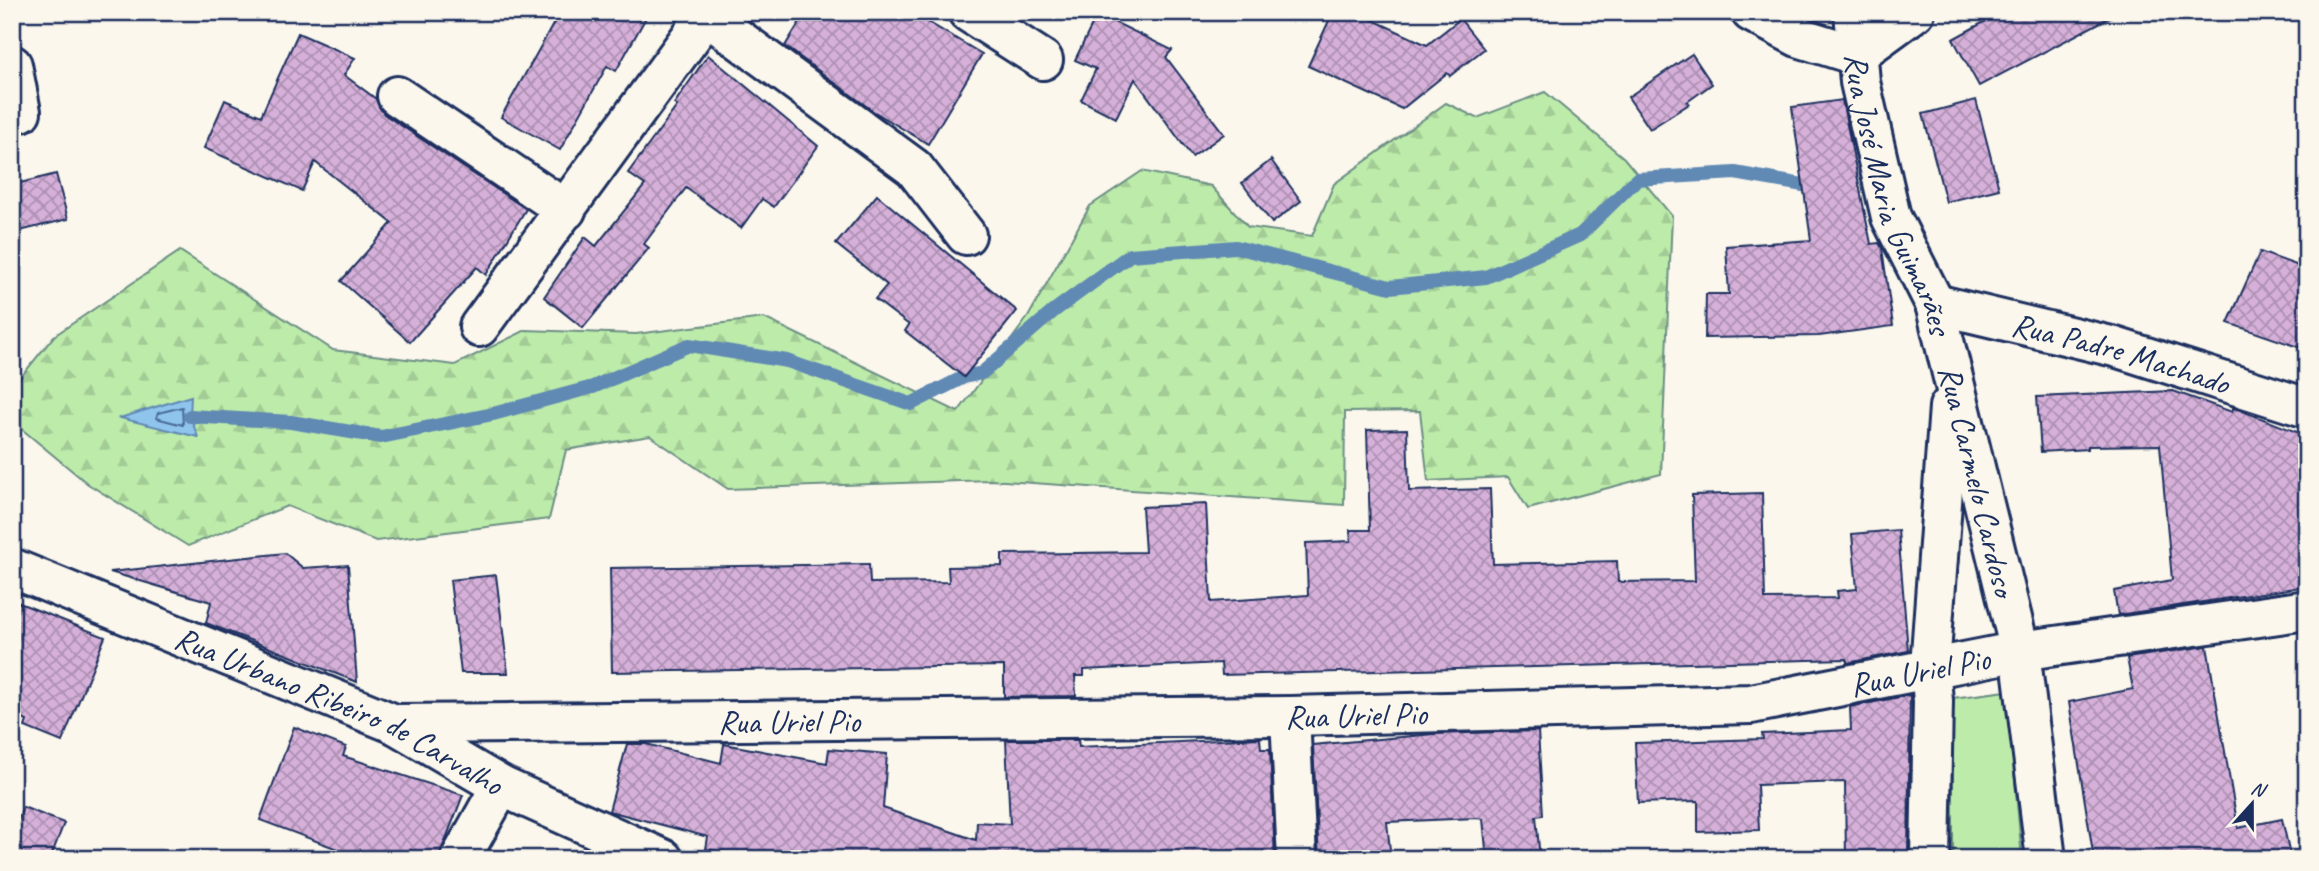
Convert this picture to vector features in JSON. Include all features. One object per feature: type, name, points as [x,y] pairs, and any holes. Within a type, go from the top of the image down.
[{"type":"street","points":[[968,12],[1043,60]]},
{"type":"street","points":[[1751,12],[1798,37],[1856,55],[1915,12]]},
{"type":"street","name":"Rua José Maria Guimarães","points":[[1854,12],[1856,55],[1891,217],[1935,304],[1952,374]]},
{"type":"street","points":[[479,327],[708,14],[914,168],[966,235]]},
{"type":"street","points":[[12,65],[21,113]]},
{"type":"street","points":[[397,96],[566,210]]},
{"type":"street","name":"Rua Padre Machado","points":[[1935,304],[2115,347],[2307,408]]},
{"type":"street","name":"Rua Carmelo Cardoso","points":[[1952,374],[2020,651],[2046,859]]},
{"type":"street","name":"Rua Carmelo Cardoso","points":[[1930,859],[1933,701],[1930,667],[1952,374]]},
{"type":"street","name":"Rua Urbano Ribeiro de Carvalho","points":[[12,568],[395,724],[501,786],[663,859]]},
{"type":"street","name":"Rua Uriel Pio","points":[[395,724],[1290,716],[1751,704],[2020,651],[2307,610]]},
{"type":"street","points":[[1290,716],[1297,859]]},
{"type":"street","points":[[460,859],[501,786]]},
{"type":"green space","points":[[1545,92],[1624,158],[1672,216],[1661,474],[1528,509],[1508,477],[1428,481],[1420,411],[1345,412],[1344,505],[990,480],[728,489],[650,436],[566,450],[549,519],[376,541],[287,506],[188,546],[88,484],[12,421],[12,388],[54,336],[180,251],[333,350],[455,365],[526,330],[636,334],[764,318],[958,412],[1028,317],[1090,206],[1142,171],[1211,186],[1248,227],[1312,236],[1334,184],[1446,103],[1477,118]]},
{"type":"green space","points":[[2007,691],[2022,859],[1953,859],[1953,698]]},
{"type":"water","points":[[191,396],[190,416],[198,437],[120,418]]},
{"type":"building","points":[[560,12],[649,12],[616,71],[607,66],[560,150],[501,117]]},
{"type":"building","points":[[806,12],[911,12],[982,54],[928,144],[873,111],[785,46]]},
{"type":"building","points":[[1085,12],[1094,12],[1172,50],[1166,57],[1224,134],[1192,157],[1135,79],[1116,118],[1081,100],[1096,69],[1075,60],[1093,23]]},
{"type":"building","points":[[1333,12],[1356,12],[1427,45],[1460,19],[1484,49],[1450,76],[1447,73],[1402,109],[1308,66]]},
{"type":"building","points":[[2002,12],[2120,12],[1979,86],[1953,39]]},
{"type":"building","points":[[298,33],[355,58],[344,75],[376,99],[384,114],[526,209],[486,275],[477,267],[410,342],[341,281],[392,223],[315,162],[302,191],[204,148],[225,100],[261,116]]},
{"type":"building","points":[[1692,54],[1712,84],[1687,102],[1689,104],[1650,129],[1628,97]]},
{"type":"building","points":[[708,55],[818,146],[774,207],[762,199],[741,228],[686,188],[644,244],[649,248],[583,328],[544,297],[585,237],[596,246],[645,185],[628,173],[677,106],[674,104]]},
{"type":"building","points":[[1842,100],[1871,244],[1879,243],[1882,248],[1893,326],[1819,336],[1705,338],[1706,294],[1729,294],[1726,246],[1811,240],[1792,107]]},
{"type":"building","points":[[1976,100],[1999,189],[1946,202],[1923,114]]},
{"type":"building","points":[[1271,160],[1301,201],[1272,223],[1242,183]]},
{"type":"building","points":[[56,174],[68,219],[12,233],[12,185]]},
{"type":"building","points":[[877,195],[1017,311],[964,377],[905,331],[909,325],[875,299],[887,285],[836,244]]},
{"type":"building","points":[[2260,252],[2307,269],[2307,350],[2228,323]]},
{"type":"building","points":[[2173,391],[2232,412],[2233,408],[2240,410],[2307,436],[2307,586],[2118,615],[2114,591],[2172,580],[2160,445],[2088,446],[2088,449],[2041,452],[2037,397]]},
{"type":"building","points":[[1407,429],[1409,491],[1490,489],[1493,564],[1617,561],[1618,582],[1695,581],[1692,495],[1762,493],[1765,599],[1838,598],[1837,591],[1857,589],[1852,534],[1898,530],[1908,651],[1847,663],[1847,659],[1222,675],[1221,663],[1084,670],[1084,676],[1075,676],[1076,696],[1004,697],[1004,666],[612,672],[610,568],[869,564],[870,583],[949,582],[948,567],[1002,566],[1002,554],[1145,552],[1142,507],[1206,504],[1211,602],[1308,595],[1306,543],[1351,541],[1350,530],[1370,530],[1367,430]]},
{"type":"building","points":[[285,553],[303,568],[348,565],[357,682],[206,623],[211,602],[110,572]]},
{"type":"building","points":[[496,575],[508,673],[461,673],[450,580]]},
{"type":"building","points":[[12,600],[105,637],[62,742],[25,727],[27,721],[12,714]]},
{"type":"building","points":[[2207,646],[2238,828],[2282,819],[2291,859],[2094,859],[2069,702],[2133,689],[2127,658]]},
{"type":"building","points":[[1910,695],[1908,859],[1846,859],[1845,782],[1757,785],[1759,830],[1698,832],[1698,801],[1638,803],[1635,743],[1763,739],[1762,734],[1851,730],[1850,707]]},
{"type":"building","points":[[294,727],[346,747],[343,756],[463,795],[438,859],[364,859],[260,820]]},
{"type":"building","points":[[1538,731],[1543,815],[1536,816],[1540,859],[1487,859],[1483,819],[1476,818],[1387,822],[1391,859],[1319,859],[1313,745],[1434,734]]},
{"type":"building","points":[[1260,738],[1261,749],[1270,749],[1275,859],[763,859],[706,849],[708,837],[609,811],[627,744],[646,744],[721,763],[724,744],[827,763],[829,749],[887,754],[883,808],[976,840],[977,822],[1010,824],[1006,740],[1078,740],[1079,747]]},
{"type":"building","points":[[23,807],[64,823],[50,859],[12,859],[12,836]]},
{"type":"waterway","points":[[190,416],[291,422],[381,437],[493,414],[593,387],[689,345],[787,361],[911,404],[964,377],[982,373],[1055,310],[1130,255],[1236,247],[1390,287],[1486,277],[1580,235],[1637,179],[1735,173],[1820,188]]}]
